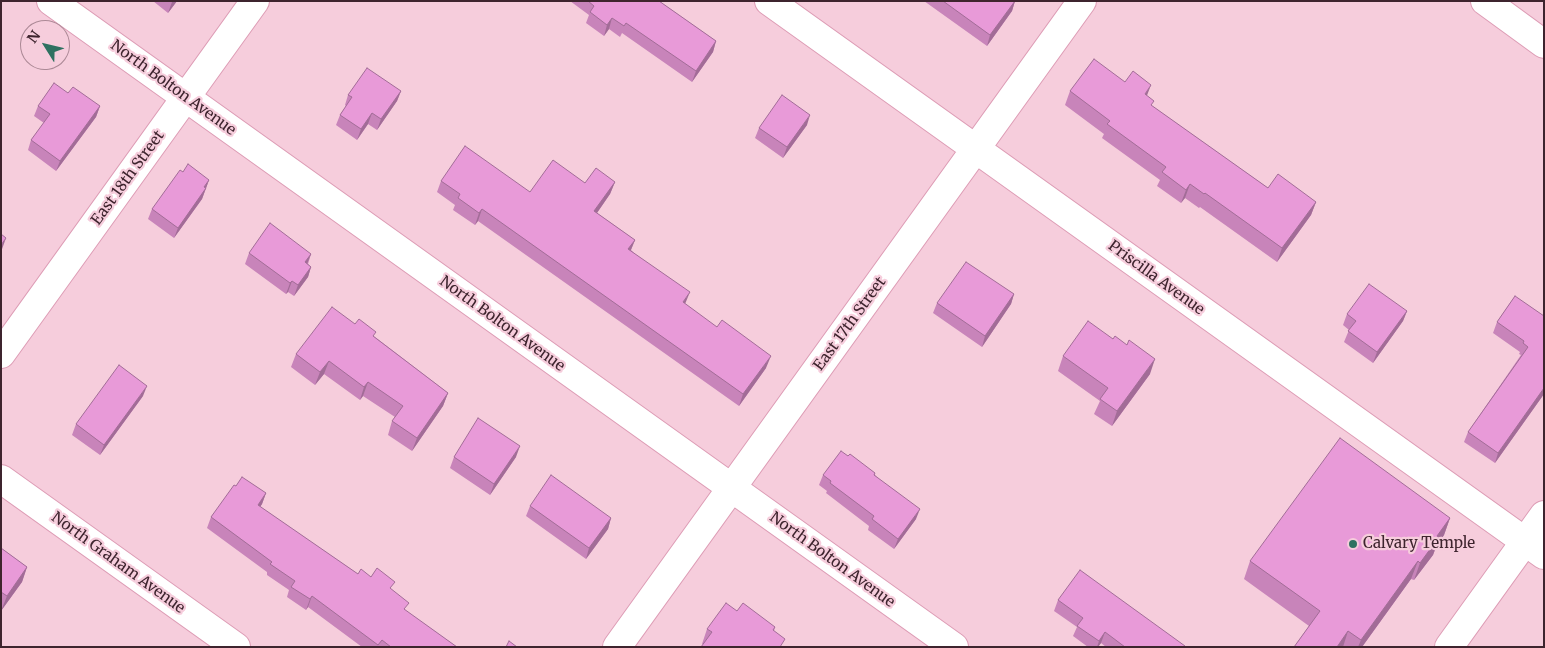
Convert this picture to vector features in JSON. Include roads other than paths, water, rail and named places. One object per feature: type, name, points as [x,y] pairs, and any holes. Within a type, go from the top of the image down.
[{"type":"street","name":"North Bolton Avenue","points":[[51,1],[954,647]]},
{"type":"street","name":"East 18th Street","points":[[1,354],[255,1]]},
{"type":"street","name":"Priscilla Avenue","points":[[769,1],[1534,548]]},
{"type":"street","name":"East 17th Street","points":[[617,647],[1082,1]]},
{"type":"street","points":[[1485,1],[1544,44]]},
{"type":"street","name":"North Graham Avenue","points":[[1,479],[236,647]]},
{"type":"street","points":[[1449,647],[1534,548],[1544,515]]},
{"type":"place","name":"Calvary Temple","points":[[1353,544]]}]
